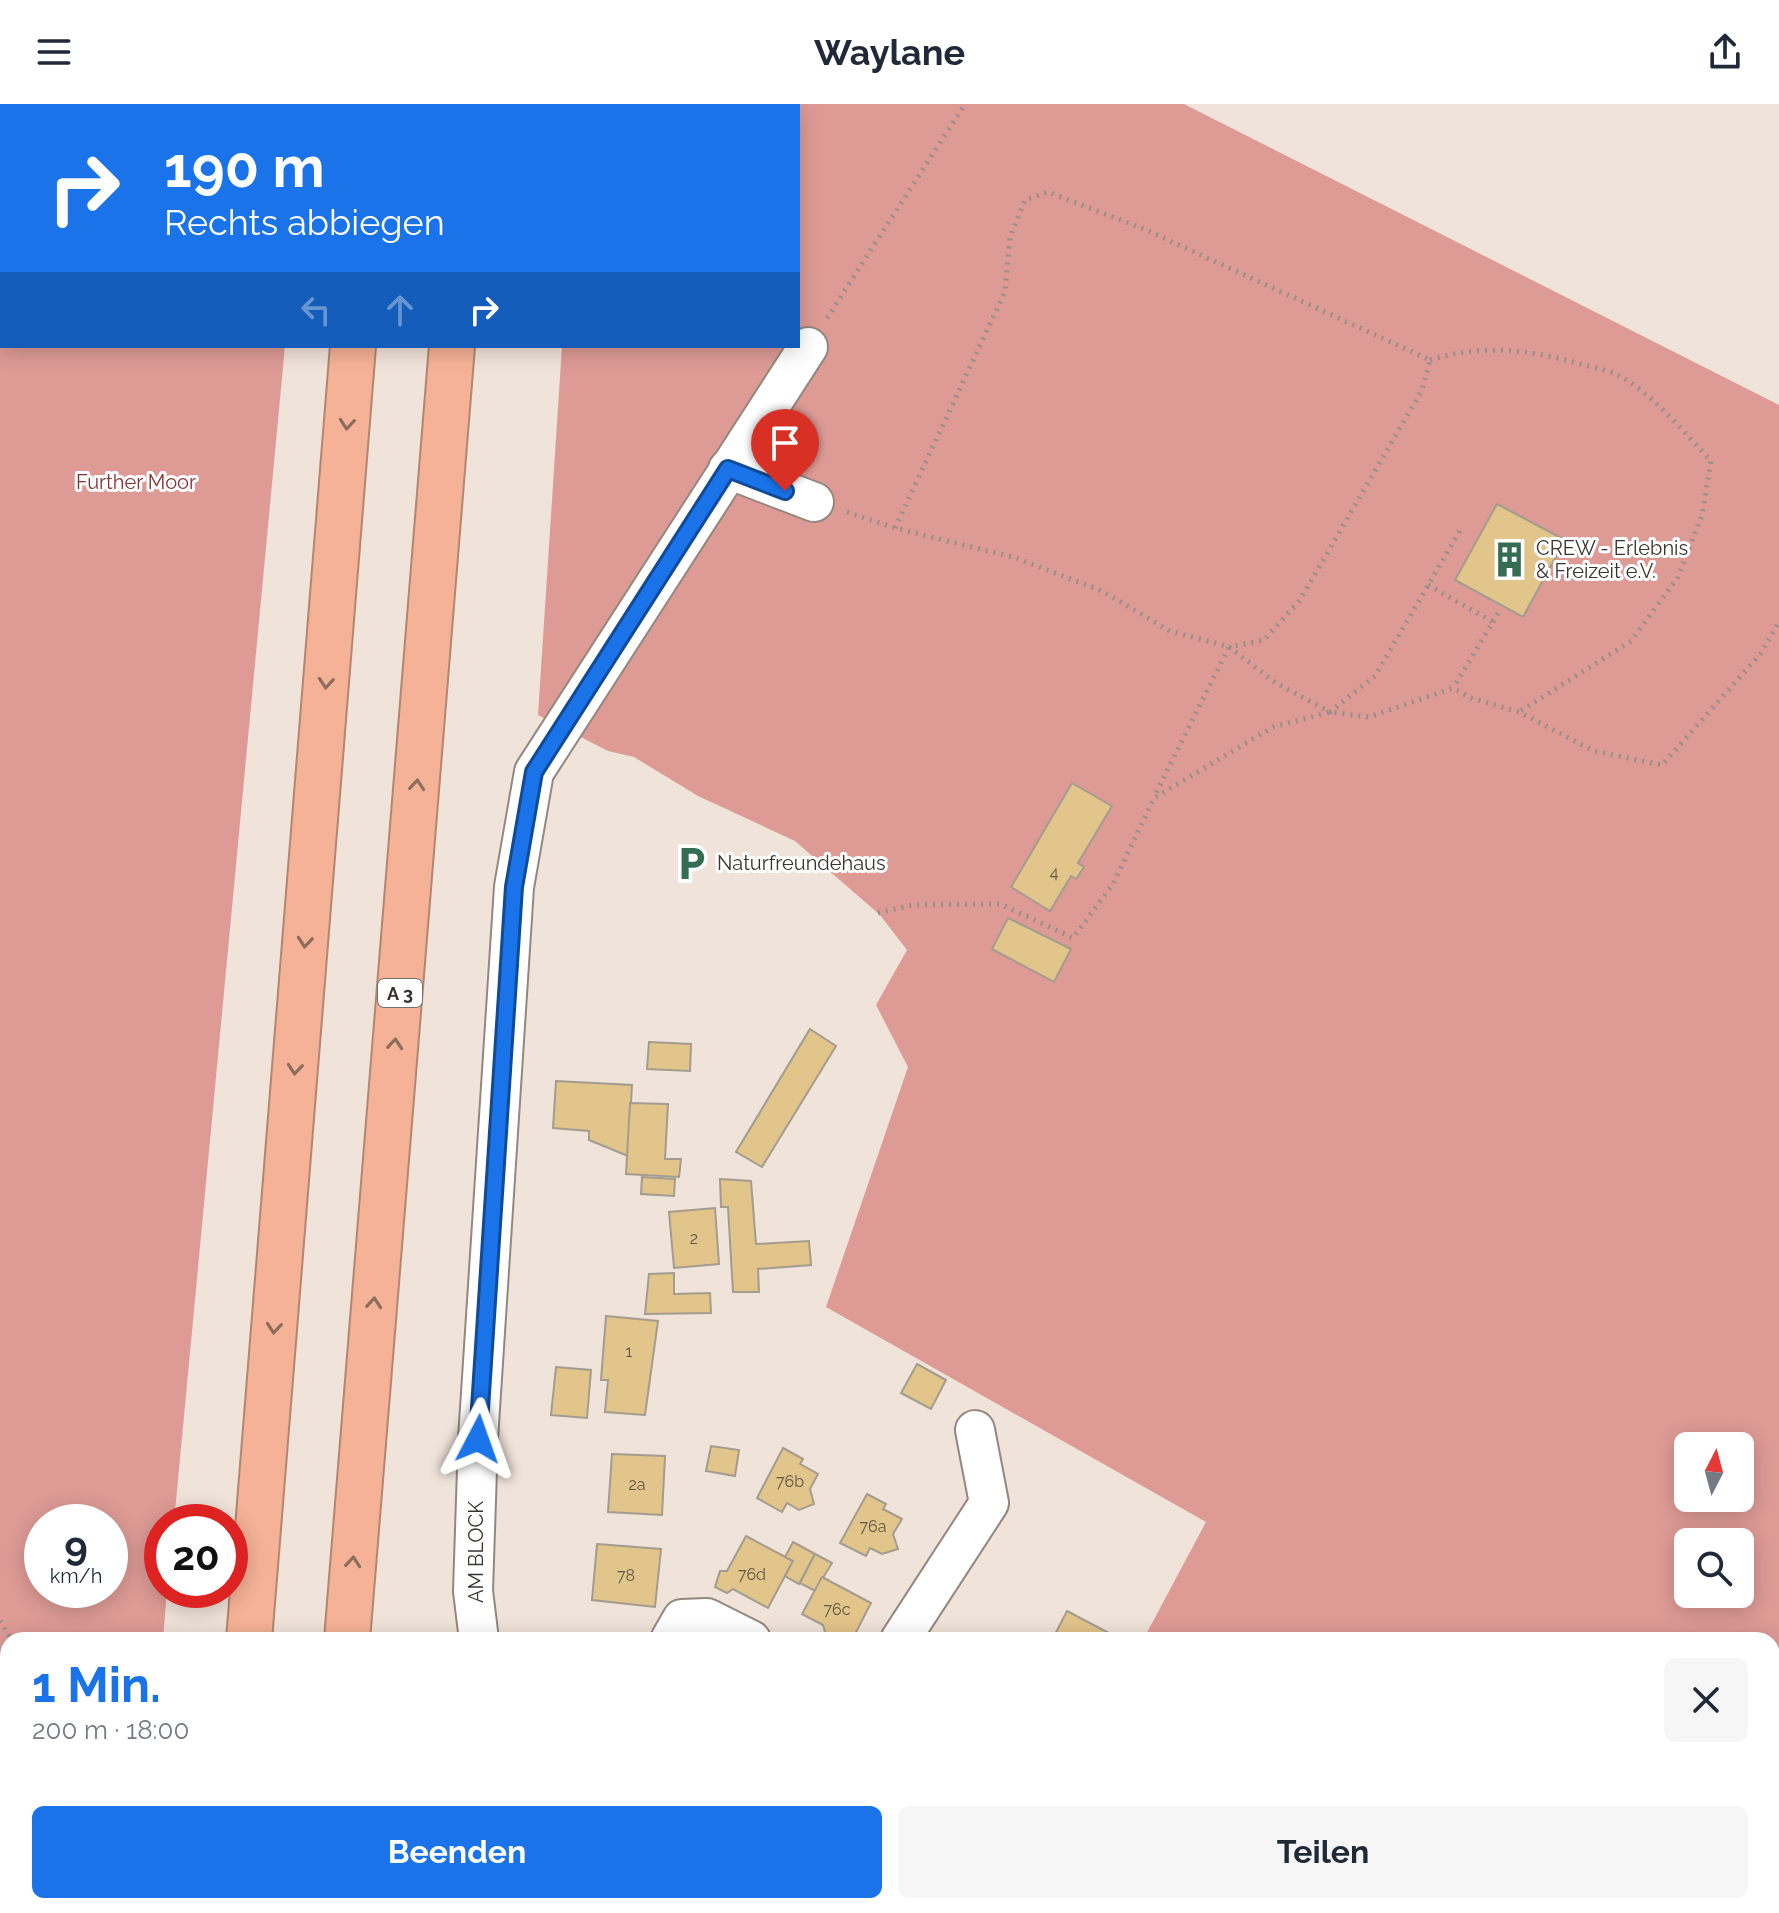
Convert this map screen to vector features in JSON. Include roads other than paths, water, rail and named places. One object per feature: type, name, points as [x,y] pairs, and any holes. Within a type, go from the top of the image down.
[{"type":"highway","points":[[250,1632],[353,348]]},
{"type":"highway","name":"A 3","points":[[348,1632],[452,348]]},
{"type":"street","name":"AM BLOCK","points":[[478,1632],[473,1591],[479,1423],[514,887],[534,772],[808,347]]},
{"type":"street","points":[[728,469],[814,502]]},
{"type":"street","points":[[905,1632],[989,1503],[975,1430]]},
{"type":"street","points":[[675,1632],[682,1619],[707,1618],[735,1632]]},
{"type":"place","name":"CREW - Erlebnis & Freizeit e.V.","points":[[1510,560]]},
{"type":"place","name":"Naturfreundehaus","points":[[691,863]]},
{"type":"park label","name":"Further Moor","points":[[136,482]]}]
